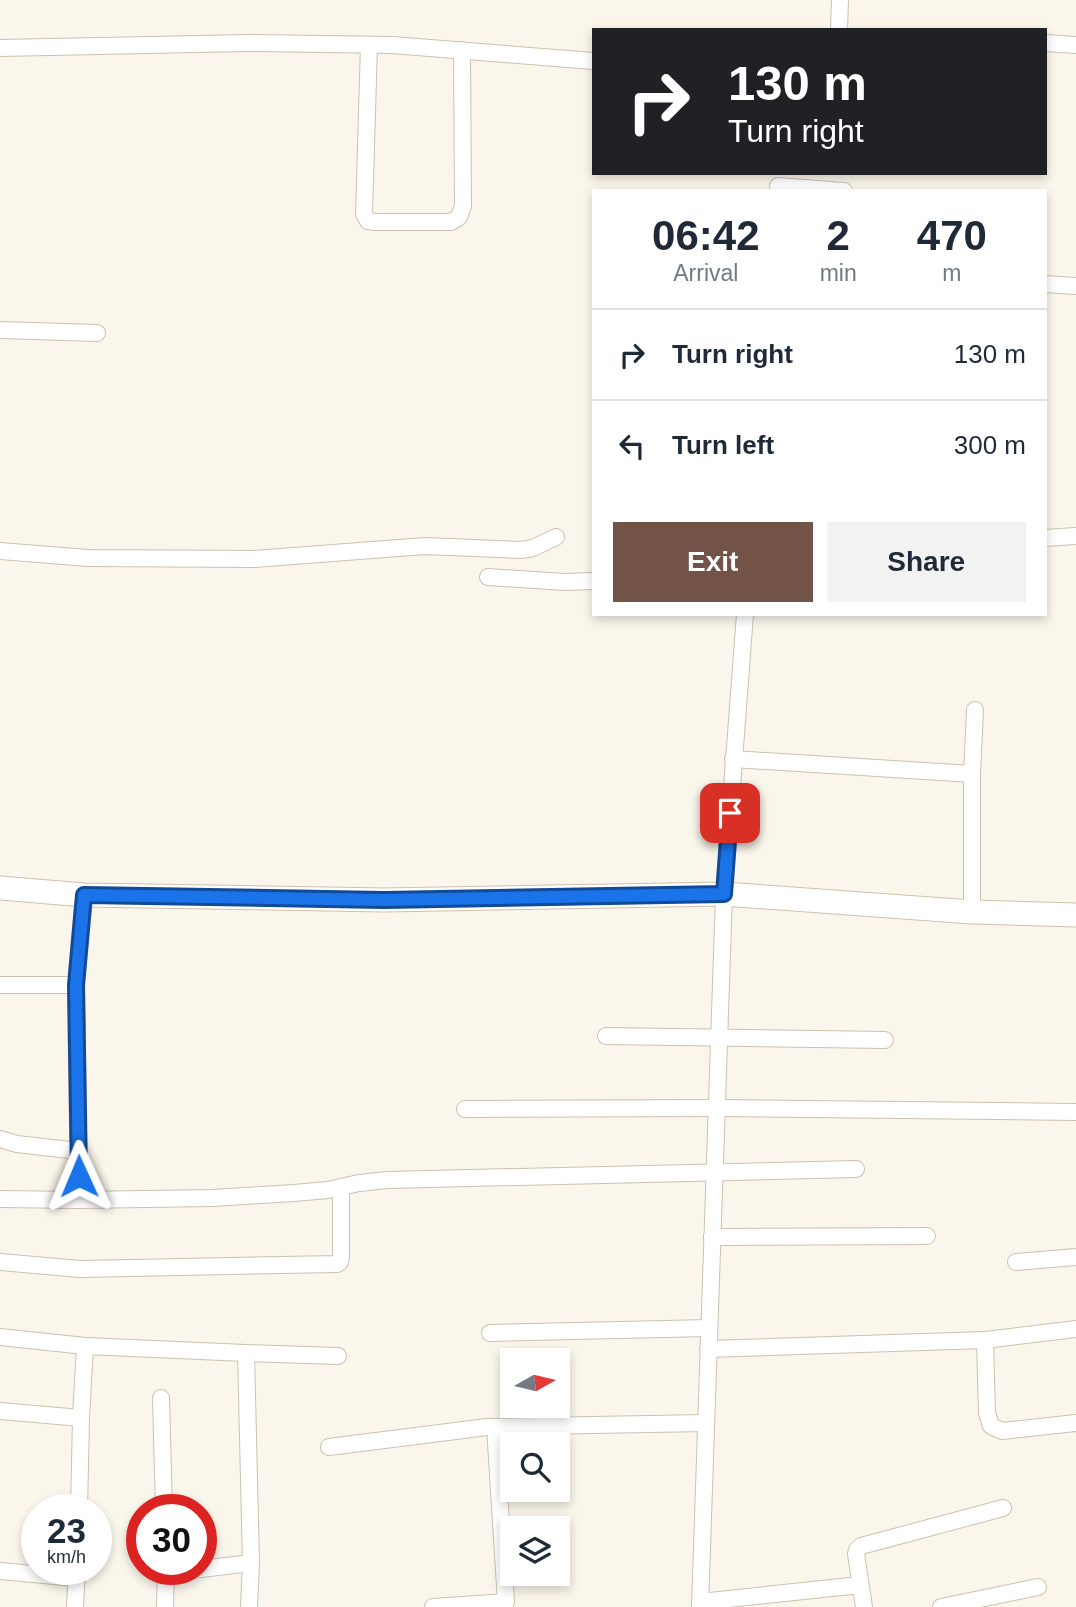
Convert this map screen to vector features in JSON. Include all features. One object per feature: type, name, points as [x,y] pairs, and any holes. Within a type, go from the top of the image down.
[{"type":"main road","points":[[0,888],[84,895],[384,900],[724,894],[972,912],[1076,915]]},
{"type":"street","points":[[839,28],[840,0]]},
{"type":"street","points":[[0,48],[248,43],[369,45],[592,61]]},
{"type":"street","points":[[1047,43],[1076,45]]},
{"type":"street","points":[[369,45],[364,214],[368,220],[375,222],[452,222],[458,217],[463,206],[462,50]]},
{"type":"street","points":[[778,183],[828,189]]},
{"type":"street","points":[[1047,284],[1076,286]]},
{"type":"street","points":[[0,330],[97,333]]},
{"type":"street","points":[[1047,538],[1076,536]]},
{"type":"street","points":[[0,551],[88,558],[254,559],[425,546],[521,550],[533,548],[556,537]]},
{"type":"street","points":[[488,577],[592,581]]},
{"type":"street","points":[[745,616],[724,894],[700,1604],[860,1585]]},
{"type":"street","points":[[972,912],[975,710]]},
{"type":"street","points":[[733,759],[972,774]]},
{"type":"street","points":[[79,1200],[76,985],[84,895]]},
{"type":"street","points":[[0,985],[76,985]]},
{"type":"street","points":[[606,1036],[885,1040]]},
{"type":"street","points":[[465,1109],[717,1108],[1076,1112]]},
{"type":"street","points":[[0,1139],[17,1144],[78,1151]]},
{"type":"street","points":[[0,1199],[213,1198],[317,1191],[359,1182],[387,1180],[856,1169]]},
{"type":"street","points":[[0,1262],[80,1269],[337,1264],[341,1256],[341,1187]]},
{"type":"street","points":[[712,1237],[927,1236]]},
{"type":"street","points":[[1016,1262],[1076,1257]]},
{"type":"street","points":[[490,1333],[709,1328]]},
{"type":"street","points":[[709,1349],[985,1339],[1076,1329]]},
{"type":"street","points":[[0,1337],[85,1346],[338,1356]]},
{"type":"street","points":[[985,1339],[987,1413],[991,1426],[1002,1431],[1076,1423]]},
{"type":"street","points":[[79,1494],[85,1346]]},
{"type":"street","points":[[246,1353],[251,1563],[249,1607]]},
{"type":"street","points":[[161,1398],[164,1494]]},
{"type":"street","points":[[0,1411],[81,1418]]},
{"type":"street","points":[[329,1447],[495,1427],[706,1423]]},
{"type":"street","points":[[433,1607],[506,1602],[495,1427]]},
{"type":"street","points":[[864,1607],[856,1554],[861,1546],[1003,1508]]},
{"type":"street","points":[[217,1567],[251,1563]]},
{"type":"street","points":[[0,1571],[21,1572]]},
{"type":"street","points":[[75,1607],[76,1585]]},
{"type":"street","points":[[165,1607],[166,1585]]},
{"type":"street","points":[[941,1607],[1038,1587]]},
{"type":"route","points":[[79,1176],[76,985],[84,895],[384,900],[724,894],[730,813]]}]
